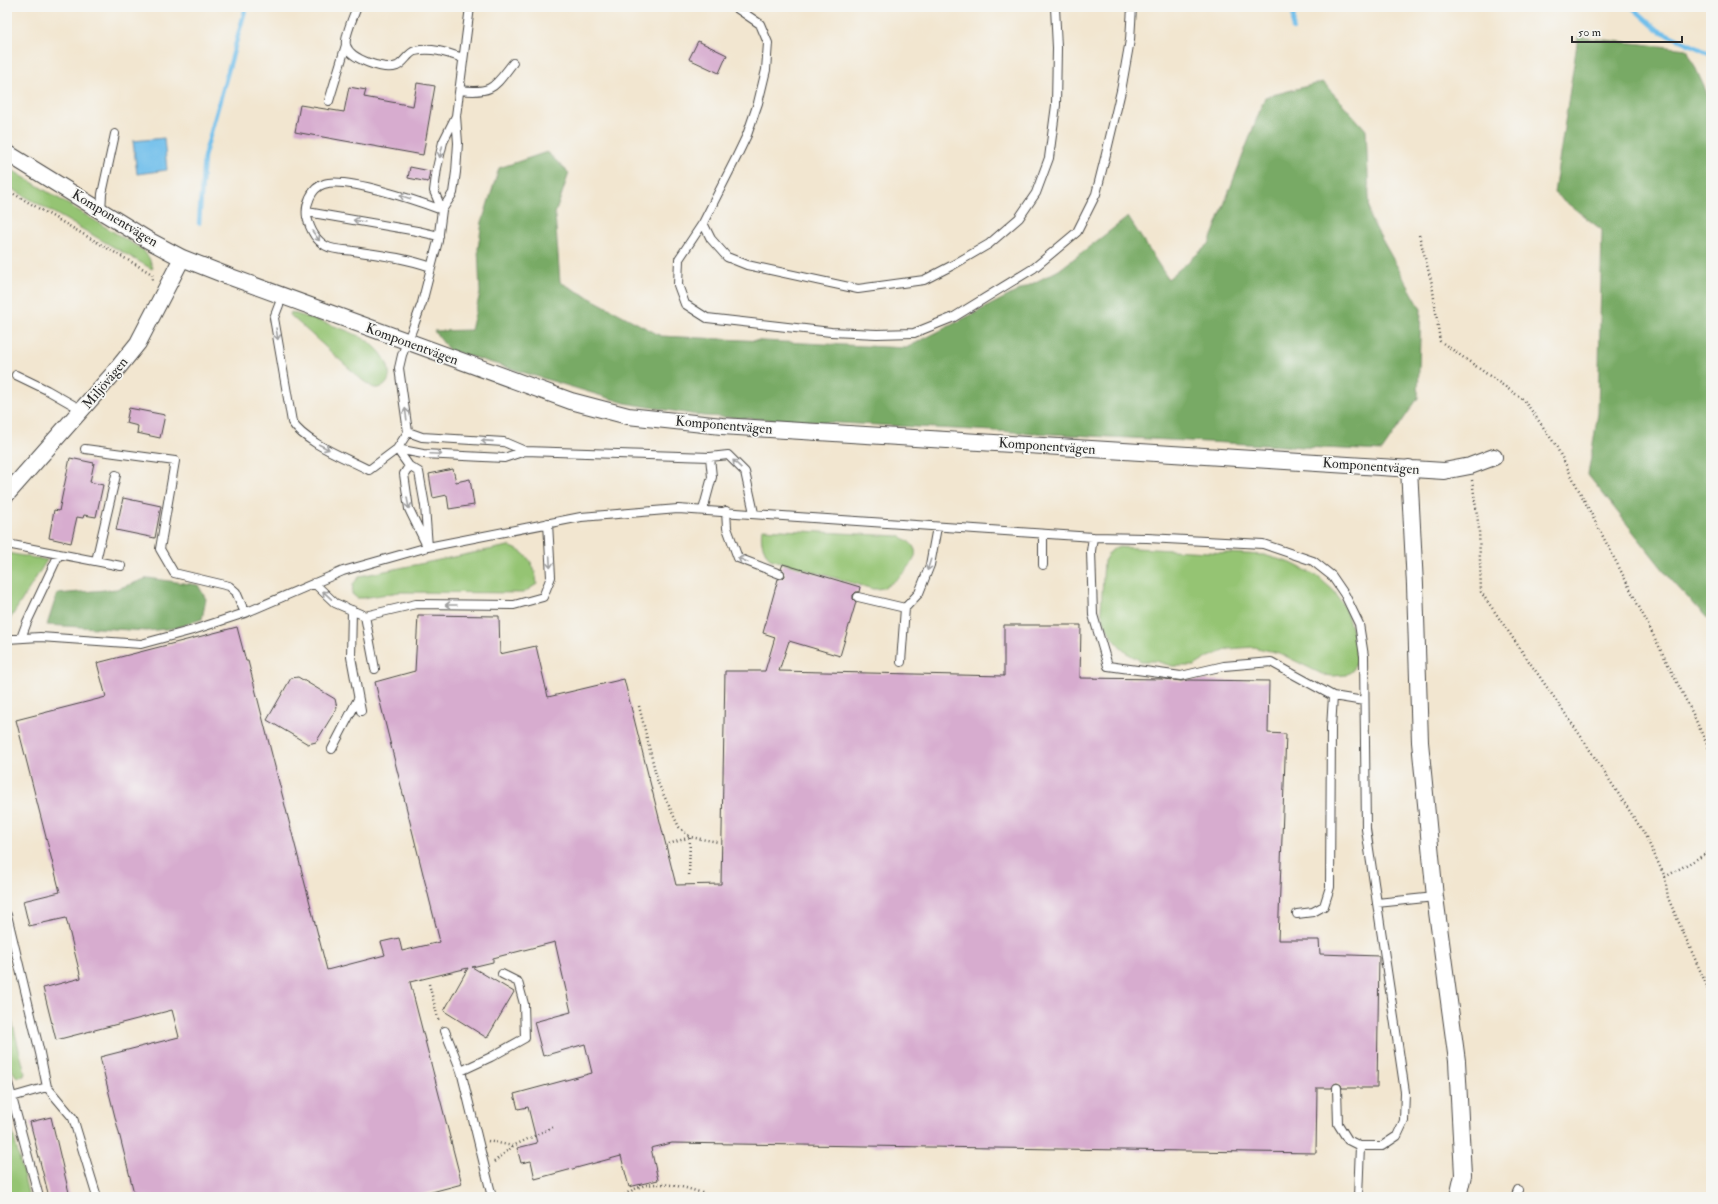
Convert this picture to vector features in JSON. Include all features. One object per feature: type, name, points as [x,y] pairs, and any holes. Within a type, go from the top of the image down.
[{"type":"street","name":"Komponentvägen","points":[[7,153],[148,240],[182,258],[282,297],[571,401],[628,416],[722,426],[1444,471],[1470,466],[1494,457]]},
{"type":"street","name":"Miljövägen","points":[[7,494],[82,410],[138,343],[182,258]]},
{"type":"street","points":[[1409,468],[1415,585],[1420,742],[1434,897],[1457,1061],[1463,1175],[1458,1197]]},
{"type":"lane","points":[[329,101],[357,7]]},
{"type":"lane","points":[[282,297],[274,318],[292,422],[297,431],[308,439],[369,470],[397,449],[408,432],[399,368],[406,342],[414,325],[431,267],[439,236],[442,210],[453,194],[458,143],[456,116],[470,7]]},
{"type":"lane","points":[[735,7],[760,24],[768,43],[766,70],[758,103],[747,135],[703,223],[679,259],[678,285],[685,304],[707,318],[831,332],[877,334],[914,333],[954,317],[1034,268],[1077,232],[1096,194],[1106,154],[1121,91],[1130,40],[1132,7]]},
{"type":"lane","points":[[703,223],[711,239],[727,257],[747,265],[858,290],[924,280],[954,265],[989,244],[1019,218],[1036,193],[1049,158],[1056,105],[1057,48],[1055,7]]},
{"type":"lane","points":[[346,45],[351,53],[361,60],[379,67],[396,66],[414,51],[432,49],[463,58]]},
{"type":"lane","points":[[460,90],[478,92],[488,90],[496,84],[513,63]]},
{"type":"lane","points":[[442,210],[434,191],[436,176],[443,142],[456,116]]},
{"type":"lane","points":[[101,211],[102,194],[115,134]]},
{"type":"lane","points":[[431,267],[408,260],[327,247],[314,237],[309,224],[307,212],[308,204],[313,192],[324,184],[339,183],[400,195],[442,210]]},
{"type":"lane","points":[[307,212],[439,236]]},
{"type":"lane","points":[[16,375],[47,390],[82,410]]},
{"type":"lane","points":[[408,432],[422,437],[504,442],[525,451]]},
{"type":"lane","points":[[85,449],[174,461],[160,549],[174,573],[229,586],[236,592],[245,612]]},
{"type":"lane","points":[[397,449],[423,454],[504,458],[525,451],[710,457],[728,454],[745,472],[754,513]]},
{"type":"lane","points":[[397,449],[409,466],[419,472],[425,506],[428,547]]},
{"type":"lane","points":[[703,510],[712,477],[710,457]]},
{"type":"lane","points":[[409,466],[404,474],[409,509],[428,547]]},
{"type":"lane","points":[[96,561],[116,476]]},
{"type":"lane","points":[[7,639],[40,636],[141,644],[193,630],[245,612],[343,571],[428,547],[581,517],[678,509],[726,511],[1093,537],[1147,538],[1263,544],[1313,562],[1332,576],[1345,594],[1359,624],[1364,656],[1366,829],[1405,1092],[1404,1121],[1397,1136],[1382,1146],[1360,1146],[1348,1140],[1338,1124],[1336,1088]]},
{"type":"lane","points":[[726,511],[727,528],[738,558],[780,574]]},
{"type":"lane","points":[[314,583],[335,603],[365,616],[416,604],[514,605],[543,597],[551,577],[548,523]]},
{"type":"lane","points":[[901,662],[905,608],[919,593],[930,565],[937,527]]},
{"type":"lane","points":[[1043,534],[1043,565]]},
{"type":"lane","points":[[1093,537],[1091,552],[1093,615],[1108,666],[1181,676],[1224,666],[1271,662],[1333,696],[1364,702]]},
{"type":"lane","points":[[7,544],[121,566]]},
{"type":"lane","points":[[21,638],[27,622],[60,554]]},
{"type":"lane","points":[[858,597],[905,608]]},
{"type":"lane","points":[[352,610],[351,658],[361,712]]},
{"type":"lane","points":[[365,616],[374,669]]},
{"type":"lane","points":[[1297,914],[1313,912],[1324,906],[1330,887],[1331,728],[1333,696]]},
{"type":"lane","points":[[332,749],[358,699]]},
{"type":"lane","points":[[1377,903],[1434,897]]},
{"type":"lane","points":[[7,914],[47,1087],[73,1118],[97,1197]]},
{"type":"lane","points":[[461,1071],[491,1057],[525,1038],[524,1004],[518,982],[502,974]]},
{"type":"lane","points":[[445,1031],[461,1071],[492,1197]]},
{"type":"lane","points":[[7,1079],[39,1197]]},
{"type":"lane","points":[[12,1097],[47,1087]]},
{"type":"lane","points":[[1358,1197],[1360,1146]]},
{"type":"path","points":[[7,190],[152,274],[153,281]]},
{"type":"path","points":[[1419,235],[1432,284],[1440,341],[1524,400],[1555,444],[1629,586],[1711,753]]},
{"type":"path","points":[[1470,466],[1479,529],[1481,592],[1580,735],[1644,833],[1665,878],[1668,898],[1707,986],[1711,1003]]},
{"type":"path","points":[[639,706],[658,783],[679,827],[690,837],[689,878]]},
{"type":"path","points":[[668,844],[690,837],[718,842]]},
{"type":"path","points":[[1665,878],[1711,851]]},
{"type":"path","points":[[429,984],[439,1021],[445,1031]]},
{"type":"path","points":[[485,1169],[513,1146],[553,1127]]},
{"type":"path","points":[[478,1139],[513,1146]]},
{"type":"path","points":[[621,1197],[638,1187],[657,1184],[694,1190],[713,1197]]},
{"type":"green space","points":[[1578,37],[1687,49],[1711,102],[1711,622],[1673,582],[1588,475],[1598,413],[1602,230],[1554,193]]},
{"type":"green space","points":[[1323,82],[1366,130],[1370,218],[1421,309],[1418,398],[1382,451],[703,416],[625,403],[449,350],[434,331],[471,330],[480,293],[478,248],[482,222],[499,168],[547,152],[569,173],[555,214],[560,282],[661,336],[906,348],[1059,270],[1128,217],[1168,279],[1209,244],[1265,97]]},
{"type":"green space","points":[[7,167],[143,250],[149,258],[153,268],[152,269],[7,186]]},
{"type":"green space","points":[[291,312],[348,331],[369,342],[383,356],[388,366],[389,377],[384,386],[380,388],[372,387],[362,380],[290,315]]},
{"type":"green space","points":[[762,529],[899,536],[912,545],[915,550],[915,555],[910,566],[894,581],[884,588],[873,589],[770,559],[763,545],[761,537]]},
{"type":"green space","points":[[508,546],[525,555],[534,570],[537,584],[523,593],[399,592],[363,598],[357,598],[352,594],[353,584],[360,576]]},
{"type":"green space","points":[[1116,547],[1264,555],[1291,563],[1317,576],[1334,591],[1345,608],[1355,641],[1357,660],[1352,671],[1346,675],[1324,675],[1279,653],[1253,647],[1229,649],[1209,657],[1194,666],[1172,666],[1156,661],[1141,661],[1125,652],[1112,637],[1105,624],[1101,610],[1104,561],[1109,553]]},
{"type":"green space","points":[[7,553],[47,560],[7,624]]},
{"type":"green space","points":[[148,578],[198,585],[206,599],[202,619],[175,628],[147,631],[47,625],[57,594],[117,589]]},
{"type":"green space","points":[[7,1001],[25,1073],[24,1076],[17,1077],[9,1062],[6,1041]]},
{"type":"green space","points":[[7,1110],[29,1197],[7,1197]]},
{"type":"water","points":[[164,138],[167,170],[137,174],[133,141]]},
{"type":"building","points":[[698,41],[727,55],[719,73],[689,59]]},
{"type":"building","points":[[417,83],[435,86],[423,155],[295,132],[300,105],[344,112],[349,87],[366,90],[364,97],[413,106]]},
{"type":"building","points":[[410,167],[430,171],[428,182],[408,178]]},
{"type":"building","points":[[129,408],[165,415],[160,438],[137,433],[138,426],[126,423]]},
{"type":"building","points":[[70,458],[94,463],[90,482],[103,485],[96,517],[84,515],[83,518],[77,517],[71,543],[49,538],[54,510],[59,511]]},
{"type":"building","points":[[453,469],[456,482],[470,479],[474,505],[449,509],[447,495],[433,498],[429,474]]},
{"type":"building","points":[[123,498],[161,506],[155,538],[116,530]]},
{"type":"building","points":[[783,564],[860,587],[859,592],[856,592],[853,595],[853,599],[856,602],[840,656],[789,641],[779,671],[1004,676],[1004,625],[1081,625],[1080,678],[1165,679],[1181,681],[1269,681],[1268,733],[1286,734],[1278,940],[1319,940],[1320,954],[1379,956],[1377,1088],[1342,1088],[1341,1085],[1337,1083],[1334,1084],[1332,1088],[1317,1088],[1316,1153],[672,1143],[651,1148],[658,1180],[629,1187],[621,1156],[535,1179],[531,1161],[521,1163],[517,1148],[537,1143],[528,1107],[518,1109],[514,1094],[592,1073],[585,1044],[543,1056],[534,1022],[571,1012],[555,942],[493,958],[493,962],[472,967],[514,992],[487,1038],[444,1011],[468,968],[410,982],[462,1184],[413,1197],[135,1197],[100,1057],[179,1037],[172,1010],[56,1040],[43,988],[81,978],[66,918],[29,926],[23,901],[60,892],[16,720],[106,697],[97,663],[237,627],[246,661],[248,661],[327,970],[385,955],[381,942],[399,938],[402,951],[440,942],[375,682],[415,671],[418,615],[499,616],[500,654],[536,646],[548,697],[624,679],[676,885],[721,884],[725,671],[765,671],[775,637],[763,633],[778,579],[785,576],[784,571],[781,569]]},
{"type":"building","points":[[298,677],[335,699],[337,708],[316,742],[308,744],[267,720],[291,678]]},
{"type":"building","points":[[51,1117],[70,1197],[49,1197],[30,1122]]},
{"type":"waterway","points":[[199,223],[204,157],[246,7]]},
{"type":"waterway","points":[[1293,29],[1294,7]]},
{"type":"waterway","points":[[1632,7],[1658,30],[1711,54]]}]
